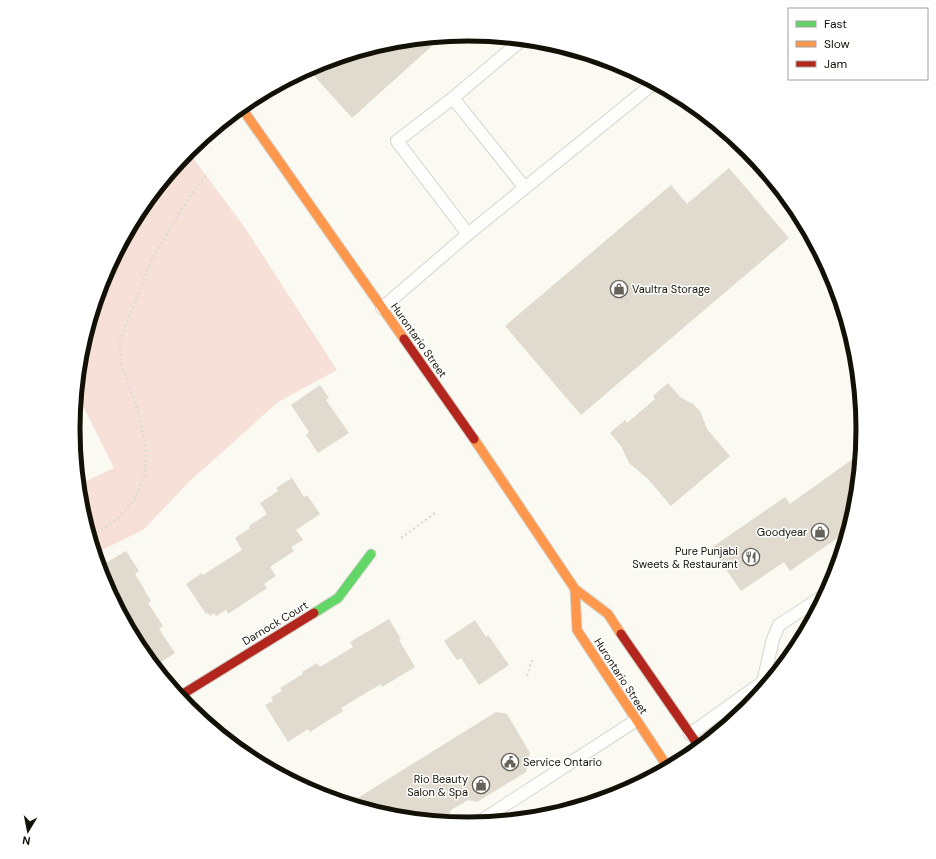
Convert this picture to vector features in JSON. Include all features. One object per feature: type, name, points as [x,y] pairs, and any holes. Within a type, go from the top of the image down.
[{"type":"main road","name":"Hurontario Street","points":[[244,112],[478,444],[575,589],[608,614],[697,744]]},
{"type":"main road","name":"Darnock Court","points":[[183,694],[338,598],[371,554]]},
{"type":"main road","name":"Hurontario Street","points":[[575,589],[576,630],[665,764]]},
{"type":"lane","points":[[468,234],[397,141],[453,98],[518,44]]},
{"type":"lane","points":[[382,308],[468,234],[649,86]]},
{"type":"lane","points":[[453,98],[525,188]]},
{"type":"lane","points":[[690,734],[763,682],[773,639],[779,625],[816,600]]},
{"type":"lane","points":[[486,817],[635,720]]},
{"type":"path","points":[[94,535],[120,517],[136,497],[144,473],[146,448],[137,407],[121,365],[120,340],[152,259],[188,199],[208,173]]},
{"type":"path","points":[[401,538],[435,513]]},
{"type":"path","points":[[527,676],[533,657]]},
{"type":"shaded area","points":[[192,156],[245,228],[337,370],[278,402],[191,480],[143,530],[99,551],[87,505],[83,482],[114,468],[80,401],[87,354],[93,329],[109,281],[132,235],[160,193]]},
{"type":"building","points":[[436,43],[352,118],[312,74],[367,54],[392,48]]},
{"type":"building","points":[[729,168],[789,238],[581,415],[505,326],[671,185],[687,204]]},
{"type":"building","points":[[668,383],[680,397],[693,404],[700,411],[707,429],[730,456],[671,506],[648,479],[629,463],[621,446],[610,433],[625,420],[627,423],[655,399],[653,396]]},
{"type":"building","points":[[320,385],[329,398],[326,400],[349,433],[318,453],[306,435],[309,432],[291,405]]},
{"type":"building","points":[[856,457],[849,505],[841,535],[790,571],[784,562],[741,591],[711,548],[785,497],[790,504]]},
{"type":"building","points":[[292,478],[304,497],[307,495],[320,514],[296,530],[303,540],[291,547],[294,551],[270,567],[276,576],[264,584],[267,588],[228,614],[226,610],[216,616],[214,613],[210,616],[208,613],[206,614],[186,584],[242,550],[235,538],[267,514],[260,503],[278,491],[276,488]]},
{"type":"building","points":[[126,551],[139,571],[135,574],[151,601],[148,603],[163,626],[159,629],[175,653],[158,664],[132,624],[109,578],[104,564]]},
{"type":"building","points":[[389,619],[401,639],[399,640],[415,667],[382,687],[381,684],[341,708],[343,711],[310,732],[308,729],[288,742],[265,705],[273,701],[271,697],[282,691],[280,688],[303,674],[302,672],[317,663],[320,667],[353,647],[350,642]]},
{"type":"building","points":[[475,620],[486,637],[488,635],[509,665],[479,685],[461,658],[457,660],[444,641]]},
{"type":"building","points":[[496,712],[507,714],[530,753],[526,772],[477,802],[468,800],[451,810],[449,817],[417,815],[392,811],[354,801]]},
{"type":"traffic: fast","points":[[314,613],[338,598],[371,554]]},
{"type":"traffic: slow","points":[[244,112],[404,339]]},
{"type":"traffic: slow","points":[[474,439],[575,589],[608,614],[621,634]]},
{"type":"traffic: slow","points":[[575,589],[577,630],[666,764]]},
{"type":"traffic: jam","points":[[404,339],[474,439]]},
{"type":"traffic: jam","points":[[183,694],[314,613]]},
{"type":"traffic: jam","points":[[621,634],[697,744]]},
{"type":"place","name":"Vaultra Storage","points":[[619,289]]},
{"type":"place","name":"Goodyear","points":[[820,532]]},
{"type":"place","name":"Pure Punjabi Sweets & Restaurant","points":[[751,557]]},
{"type":"place","name":"Service Ontario","points":[[510,762]]},
{"type":"place","name":"Rio Beauty Salon & Spa","points":[[481,785]]}]
